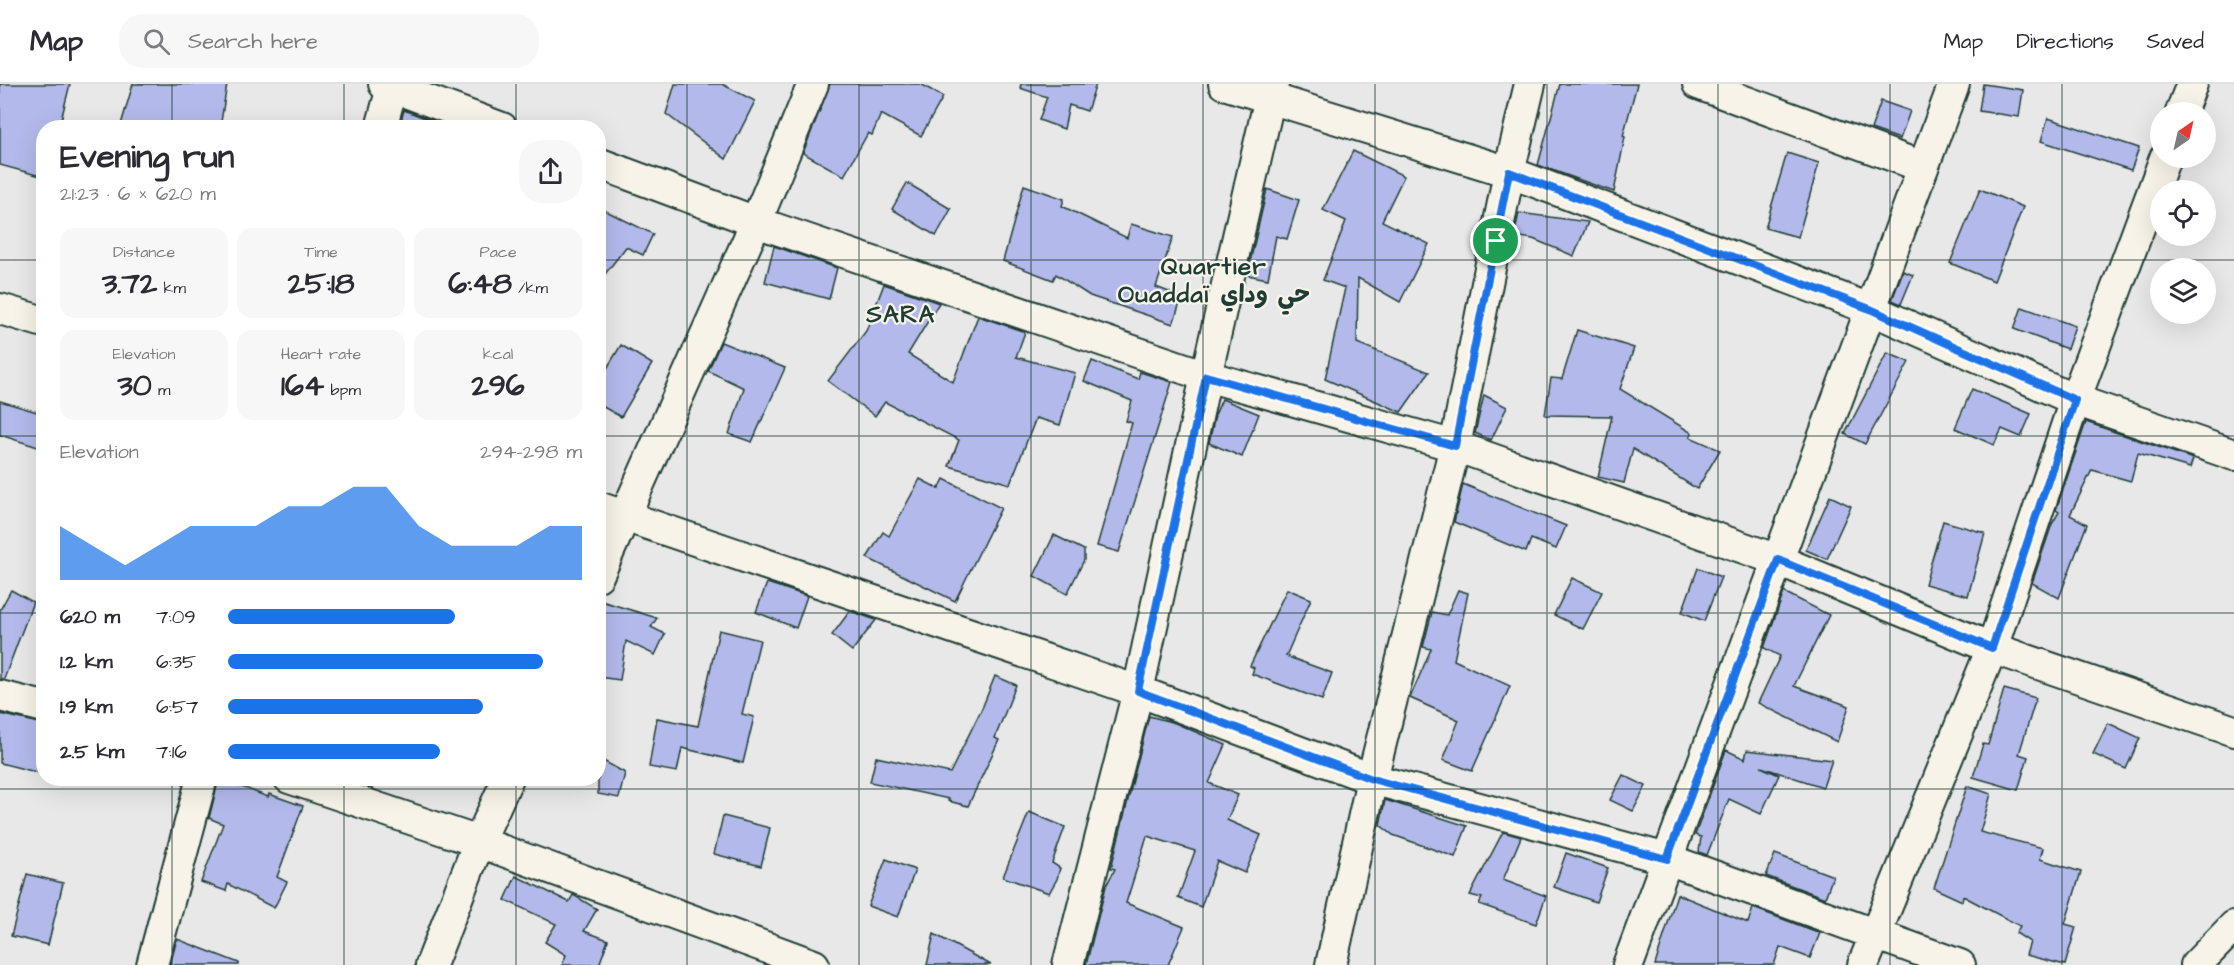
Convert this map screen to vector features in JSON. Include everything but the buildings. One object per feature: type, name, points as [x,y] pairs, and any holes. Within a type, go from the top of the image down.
[{"type":"street","points":[[606,539],[612,512],[756,222],[813,84]]},
{"type":"street","points":[[1224,84],[1272,92],[1509,172],[1870,309],[2075,400],[2234,455]]},
{"type":"street","points":[[1331,965],[1372,779],[1455,446],[1509,172],[1530,84]]},
{"type":"street","points":[[1698,84],[1923,167]]},
{"type":"street","points":[[1628,965],[1954,84]]},
{"type":"street","points":[[2185,102],[2192,84]]},
{"type":"street","points":[[383,120],[390,85],[481,120]]},
{"type":"street","points":[[1068,965],[1138,691],[1206,376],[1272,92]]},
{"type":"street","points":[[606,167],[756,222],[1206,376],[1455,446],[1778,560],[1992,648],[2234,730]]},
{"type":"street","points":[[1863,965],[1992,648],[2075,400],[2160,168]]},
{"type":"street","points":[[0,309],[36,320]]},
{"type":"street","points":[[612,512],[1138,691],[1372,779],[1667,859],[1960,965]]},
{"type":"street","points":[[0,696],[36,705]]},
{"type":"street","points":[[152,965],[200,786]]},
{"type":"street","points":[[313,786],[479,842],[814,965]]},
{"type":"street","points":[[431,965],[479,842],[504,786]]},
{"type":"street","points":[[2196,965],[2234,926]]},
{"type":"district","name":"Quartier Ouaddaï حي وداي","points":[[1214,280]]},
{"type":"district","name":"SARA","points":[[901,314]]},
{"type":"route","points":[[1509,172],[1870,309],[2075,400],[1992,648],[1778,560],[1667,859],[1372,779],[1138,691],[1206,376],[1455,446],[1496,241],[1509,172]]}]
